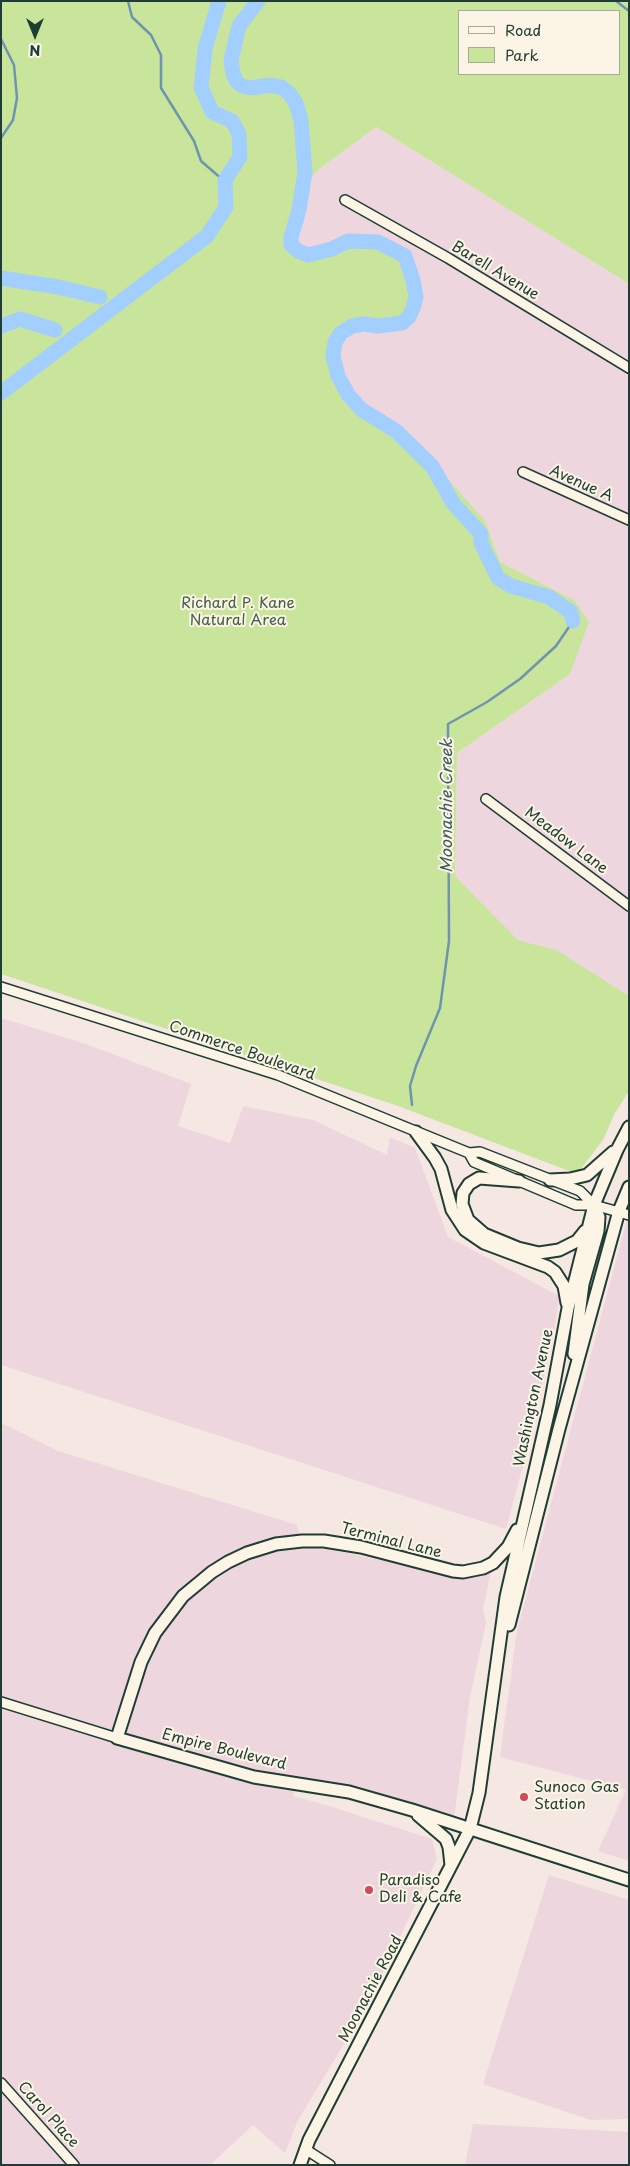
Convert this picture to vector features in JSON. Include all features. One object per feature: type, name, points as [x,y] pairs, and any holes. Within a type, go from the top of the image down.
[{"type":"main road","name":"Washington Avenue","points":[[470,1828],[479,1793],[506,1597],[550,1405],[568,1308],[586,1230],[594,1205],[617,1150],[629,1128]]},
{"type":"main road","points":[[416,1132],[441,1169],[452,1210],[465,1230],[484,1243],[555,1272],[564,1286],[568,1308]]},
{"type":"main road","points":[[550,1180],[570,1179],[587,1175],[617,1150]]},
{"type":"main road","points":[[518,1181],[479,1178],[469,1184],[462,1204],[468,1220],[484,1234],[518,1248],[539,1253],[559,1250],[577,1241],[586,1230]]},
{"type":"main road","name":"Washington Avenue","points":[[494,1683],[571,1386],[624,1213],[629,1187]]},
{"type":"main road","points":[[571,1386],[583,1288],[599,1217],[594,1205]]},
{"type":"main road","name":"Terminal Lane","points":[[117,1738],[141,1662],[155,1633],[184,1596],[212,1572],[228,1562],[270,1546],[302,1541],[324,1541],[361,1547],[453,1571],[474,1571],[484,1568],[501,1556],[508,1547],[526,1513]]},
{"type":"main road","name":"Empire Boulevard","points":[[117,1738],[254,1776],[349,1792],[470,1828],[629,1880]]},
{"type":"main road","points":[[412,1810],[446,1839],[450,1847],[451,1867]]},
{"type":"main road","name":"Moonachie Road","points":[[300,2165],[305,2149],[470,1828]]},
{"type":"street","name":"Barell Avenue","points":[[345,200],[454,262],[629,368]]},
{"type":"street","name":"Avenue A","points":[[523,472],[629,520]]},
{"type":"street","name":"Meadow Lane","points":[[486,799],[629,906]]},
{"type":"street","name":"Commerce Boulevard","points":[[1,987],[278,1075],[469,1153],[480,1152],[580,1191],[594,1205]]},
{"type":"street","name":"Commerce Boulevard","points":[[469,1153],[474,1162],[518,1181],[576,1204],[594,1205]]},
{"type":"street","points":[[594,1205],[624,1213]]},
{"type":"street","name":"Empire Boulevard","points":[[1,1702],[117,1738]]},
{"type":"street","name":"Carol Place","points":[[1,2083],[74,2165]]},
{"type":"street","points":[[305,2149],[330,2165]]},
{"type":"shaded area","points":[[376,127],[629,284],[629,996],[557,950],[518,940],[455,876],[457,753],[570,674],[574,600],[500,562],[485,521],[345,402],[325,352],[314,258],[287,248],[299,177],[318,170]]},
{"type":"shaded area","points":[[1,1018],[86,1044],[191,1084],[178,1126],[230,1143],[243,1106],[313,1120],[387,1155],[390,1137],[415,1148],[448,1237],[559,1296],[555,1327],[533,1428],[506,1529],[1,1365]]},
{"type":"shaded area","points":[[629,1212],[629,1861],[598,1851],[626,1790],[500,1757],[517,1631]]},
{"type":"shaded area","points":[[1,1423],[58,1451],[297,1525],[302,1544],[458,1576],[494,1557],[483,1609],[486,1623],[470,1697],[453,1826],[296,1787],[293,1796],[432,1839],[437,1859],[368,2004],[298,2120],[285,2153],[253,2125],[210,2165],[1,2165]]},
{"type":"shaded area","points":[[549,1875],[629,1900],[629,2119],[591,2120],[483,2084]]},
{"type":"shaded area","points":[[473,2124],[629,2132],[629,2165],[465,2165]]},
{"type":"green space","name":"Richard P. Kane Natural Area","points":[[1,1],[629,1],[629,284],[376,127],[318,170],[304,185],[291,237],[291,245],[298,251],[308,255],[332,249],[348,241],[367,241],[378,242],[405,256],[410,266],[416,297],[409,317],[402,323],[393,326],[364,324],[352,326],[341,333],[335,342],[333,356],[338,376],[349,396],[362,410],[396,431],[408,442],[423,451],[485,521],[500,562],[574,600],[589,622],[570,674],[457,753],[455,876],[518,940],[557,950],[629,996],[629,1091],[615,1113],[603,1140],[577,1174],[398,1106],[1,974]]},
{"type":"waterway","points":[[128,1],[132,17],[151,35],[161,55],[161,88],[194,141],[201,161],[223,180]]},
{"type":"waterway","points":[[1,393],[207,236],[226,207],[225,180],[240,157],[239,134],[232,121],[212,112],[201,87],[205,49],[219,1]]},
{"type":"waterway","name":"Moonachie Creek","points":[[258,1],[239,26],[231,60],[233,74],[237,82],[242,86],[252,88],[269,85],[281,87],[289,93],[296,103],[301,121],[305,172],[299,210],[291,237],[291,245],[298,251],[308,255],[332,249],[348,241],[378,242],[405,256],[413,280],[416,297],[409,317],[402,323],[378,326],[364,324],[352,326],[341,333],[335,342],[333,356],[338,376],[349,396],[362,410],[396,431],[432,466],[453,503],[481,534],[481,543],[498,578],[511,586],[549,597],[571,612],[573,621]]},
{"type":"waterway","points":[[616,1],[629,11]]},
{"type":"waterway","points":[[1,39],[14,65],[17,98],[13,120],[1,138]]},
{"type":"waterway","points":[[1,278],[58,287],[100,297]]},
{"type":"waterway","points":[[1,326],[20,319],[55,330]]},
{"type":"waterway","name":"Moonachie Creek","points":[[412,1105],[410,1086],[416,1066],[440,1008],[449,941],[448,724],[487,702],[520,679],[556,646],[573,621]]},
{"type":"place","name":"Sunoco Gas Station","points":[[524,1797]]},
{"type":"place","name":"Paradiso Deli & Cafe","points":[[369,1890]]}]
